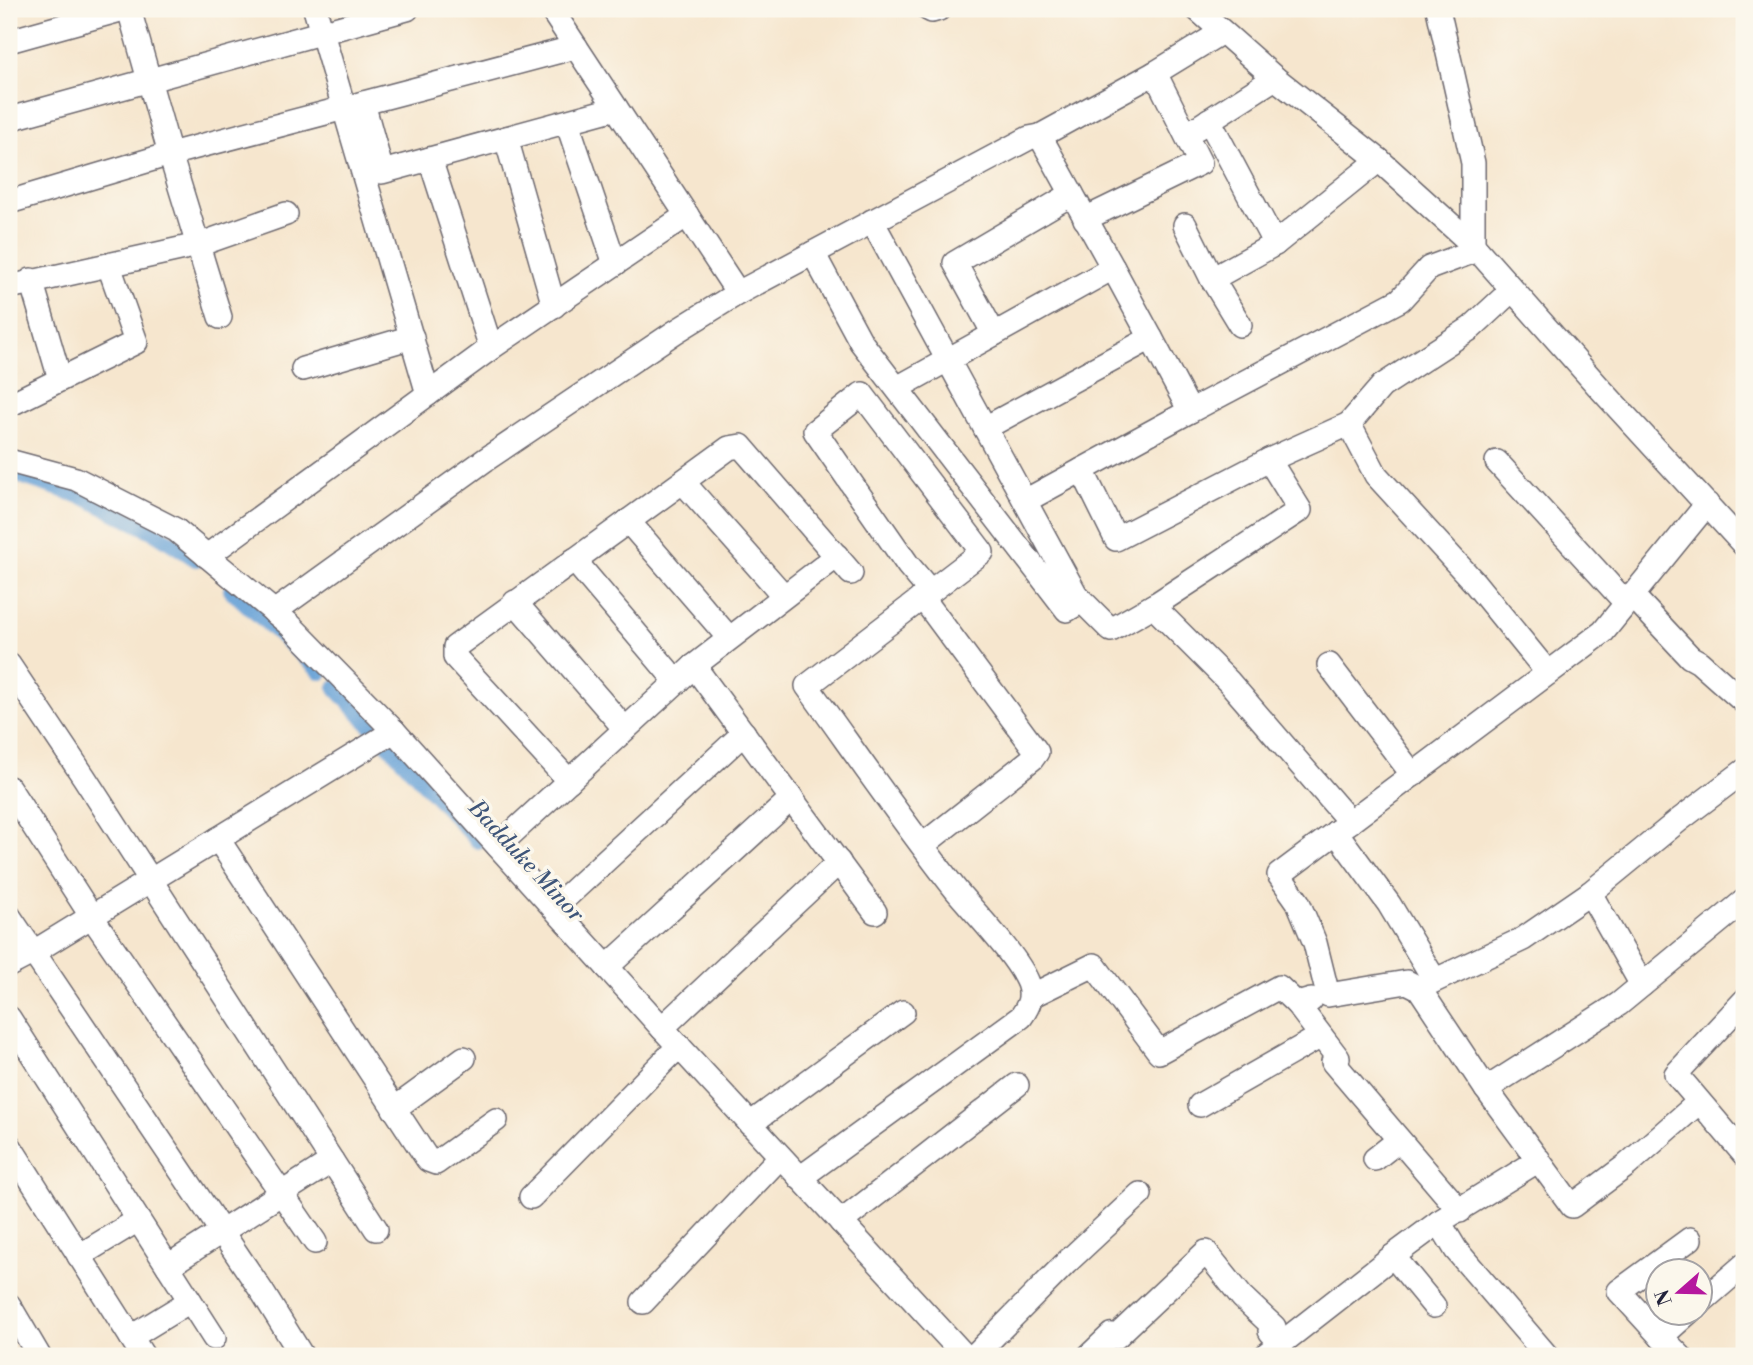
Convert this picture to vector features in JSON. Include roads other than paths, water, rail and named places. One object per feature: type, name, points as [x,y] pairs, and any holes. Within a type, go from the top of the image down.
[{"type":"street","points":[[9,41],[126,9],[220,317]]},
{"type":"street","points":[[315,9],[322,32],[382,172],[616,108]]},
{"type":"street","points":[[9,119],[407,9]]},
{"type":"street","points":[[551,9],[738,293]]},
{"type":"street","points":[[928,9],[939,9]]},
{"type":"street","points":[[1197,9],[1275,78],[1379,160],[1475,248],[1744,545]]},
{"type":"street","points":[[1438,9],[1473,163],[1475,248]]},
{"type":"street","points":[[274,612],[485,460],[675,332],[738,293],[1029,138],[1040,136],[1155,73],[1222,32]]},
{"type":"street","points":[[9,202],[170,154],[576,47]]},
{"type":"street","points":[[1086,219],[1200,163],[1155,73]]},
{"type":"street","points":[[1186,135],[1275,78]]},
{"type":"street","points":[[354,105],[428,394]]},
{"type":"street","points":[[1209,120],[1275,244]]},
{"type":"street","points":[[567,122],[615,264]]},
{"type":"street","points":[[1040,136],[1190,411]]},
{"type":"street","points":[[506,138],[554,306]]},
{"type":"street","points":[[207,556],[491,348],[430,159]]},
{"type":"street","points":[[1212,279],[1275,244],[1379,160]]},
{"type":"street","points":[[994,334],[956,263],[1072,194]]},
{"type":"street","points":[[9,286],[109,266],[198,244],[286,214]]},
{"type":"street","points":[[485,352],[687,215]]},
{"type":"street","points":[[813,253],[861,342],[1067,610],[1080,602],[1077,596],[872,221]]},
{"type":"street","points":[[1185,225],[1212,279],[1240,325]]},
{"type":"street","points":[[1025,501],[1400,300],[1429,268],[1475,248]]},
{"type":"street","points":[[9,405],[136,342],[109,266]]},
{"type":"street","points":[[897,388],[1113,268]]},
{"type":"street","points":[[31,280],[60,379]]},
{"type":"street","points":[[1082,470],[1116,538],[1269,460],[1349,424],[1382,386],[1471,328],[1512,290]]},
{"type":"street","points":[[303,369],[412,337]]},
{"type":"street","points":[[985,428],[1151,338]]},
{"type":"street","points":[[800,1178],[1021,1017],[1031,996],[1027,982],[1012,959],[923,845],[807,686],[926,594],[982,552],[862,394],[815,431],[926,594],[1037,752],[1032,760],[923,845]]},
{"type":"street","points":[[1349,424],[1376,475],[1474,582],[1548,673]]},
{"type":"street","points":[[498,846],[569,781],[625,729],[677,682],[694,666],[784,596],[844,565],[741,446],[729,448],[455,647],[455,657],[569,781]]},
{"type":"street","points":[[1077,596],[1111,630],[1153,606],[1300,510],[1269,460]]},
{"type":"street","points":[[9,461],[76,480],[176,530],[290,625],[394,731],[662,1028],[672,1052],[750,1124],[773,1164],[800,1178],[965,1356]]},
{"type":"street","points":[[1497,462],[1629,599],[1690,657],[1744,702]]},
{"type":"street","points":[[683,482],[784,596]]},
{"type":"street","points":[[1328,995],[1315,943],[1298,902],[1279,875],[1603,632],[1707,504]]},
{"type":"street","points":[[628,521],[729,638]]},
{"type":"street","points":[[574,560],[677,682]]},
{"type":"street","points":[[515,602],[625,729]]},
{"type":"street","points":[[1153,606],[1229,682],[1343,827],[1389,904],[1426,984],[1486,1089],[1572,1206],[1627,1165],[1699,1101]]},
{"type":"street","points":[[9,665],[376,1229]]},
{"type":"street","points":[[1329,665],[1413,775]]},
{"type":"street","points":[[694,666],[876,912]]},
{"type":"street","points":[[9,965],[394,731]]},
{"type":"street","points":[[554,908],[744,733]]},
{"type":"street","points":[[1297,1004],[1328,995],[1408,982],[1426,984],[1523,939],[1590,892],[1744,771]]},
{"type":"street","points":[[9,788],[92,917],[314,1242]]},
{"type":"street","points":[[607,967],[792,798]]},
{"type":"street","points":[[218,839],[431,1163],[436,1163],[496,1121]]},
{"type":"street","points":[[662,1028],[839,862]]},
{"type":"street","points":[[1590,892],[1642,985]]},
{"type":"street","points":[[1486,1089],[1619,1004],[1744,901]]},
{"type":"street","points":[[9,915],[302,1356]]},
{"type":"street","points":[[1031,996],[1094,965],[1159,1052],[1279,987],[1297,1004],[1338,1058],[1333,1062],[1460,1211]]},
{"type":"street","points":[[1743,1150],[1676,1074],[1744,1001]]},
{"type":"street","points":[[750,1124],[903,1012]]},
{"type":"street","points":[[9,1018],[214,1338]]},
{"type":"street","points":[[1200,1105],[1321,1036]]},
{"type":"street","points":[[531,1197],[672,1052]]},
{"type":"street","points":[[394,1109],[464,1058]]},
{"type":"street","points":[[841,1222],[1017,1085]]},
{"type":"street","points":[[1375,1158],[1399,1140]]},
{"type":"street","points":[[9,1144],[137,1347],[190,1301]]},
{"type":"street","points":[[1088,1356],[1111,1335],[1116,1337],[1206,1252],[1242,1297],[1275,1327],[1269,1331],[1274,1352],[1439,1222],[1539,1160]]},
{"type":"street","points":[[168,1266],[332,1161]]},
{"type":"street","points":[[643,1302],[773,1164]]},
{"type":"street","points":[[974,1356],[1066,1263],[1140,1195]]},
{"type":"street","points":[[79,1256],[138,1220]]},
{"type":"street","points":[[1439,1222],[1456,1250],[1547,1356]]},
{"type":"street","points":[[1679,1356],[1619,1292],[1690,1239]]},
{"type":"street","points":[[1393,1256],[1434,1306]]},
{"type":"street","points":[[1714,1291],[1744,1265]]},
{"type":"street","points":[[9,1305],[40,1356]]},
{"type":"street","points":[[1661,1337],[1673,1326]]},
{"type":"waterway","name":"Badduke Minor","points":[[9,472],[86,498],[156,533],[196,559]]},
{"type":"waterway","name":"Badduke Minor","points":[[231,590],[321,672]]},
{"type":"waterway","name":"Badduke Minor","points":[[336,688],[478,841]]}]
